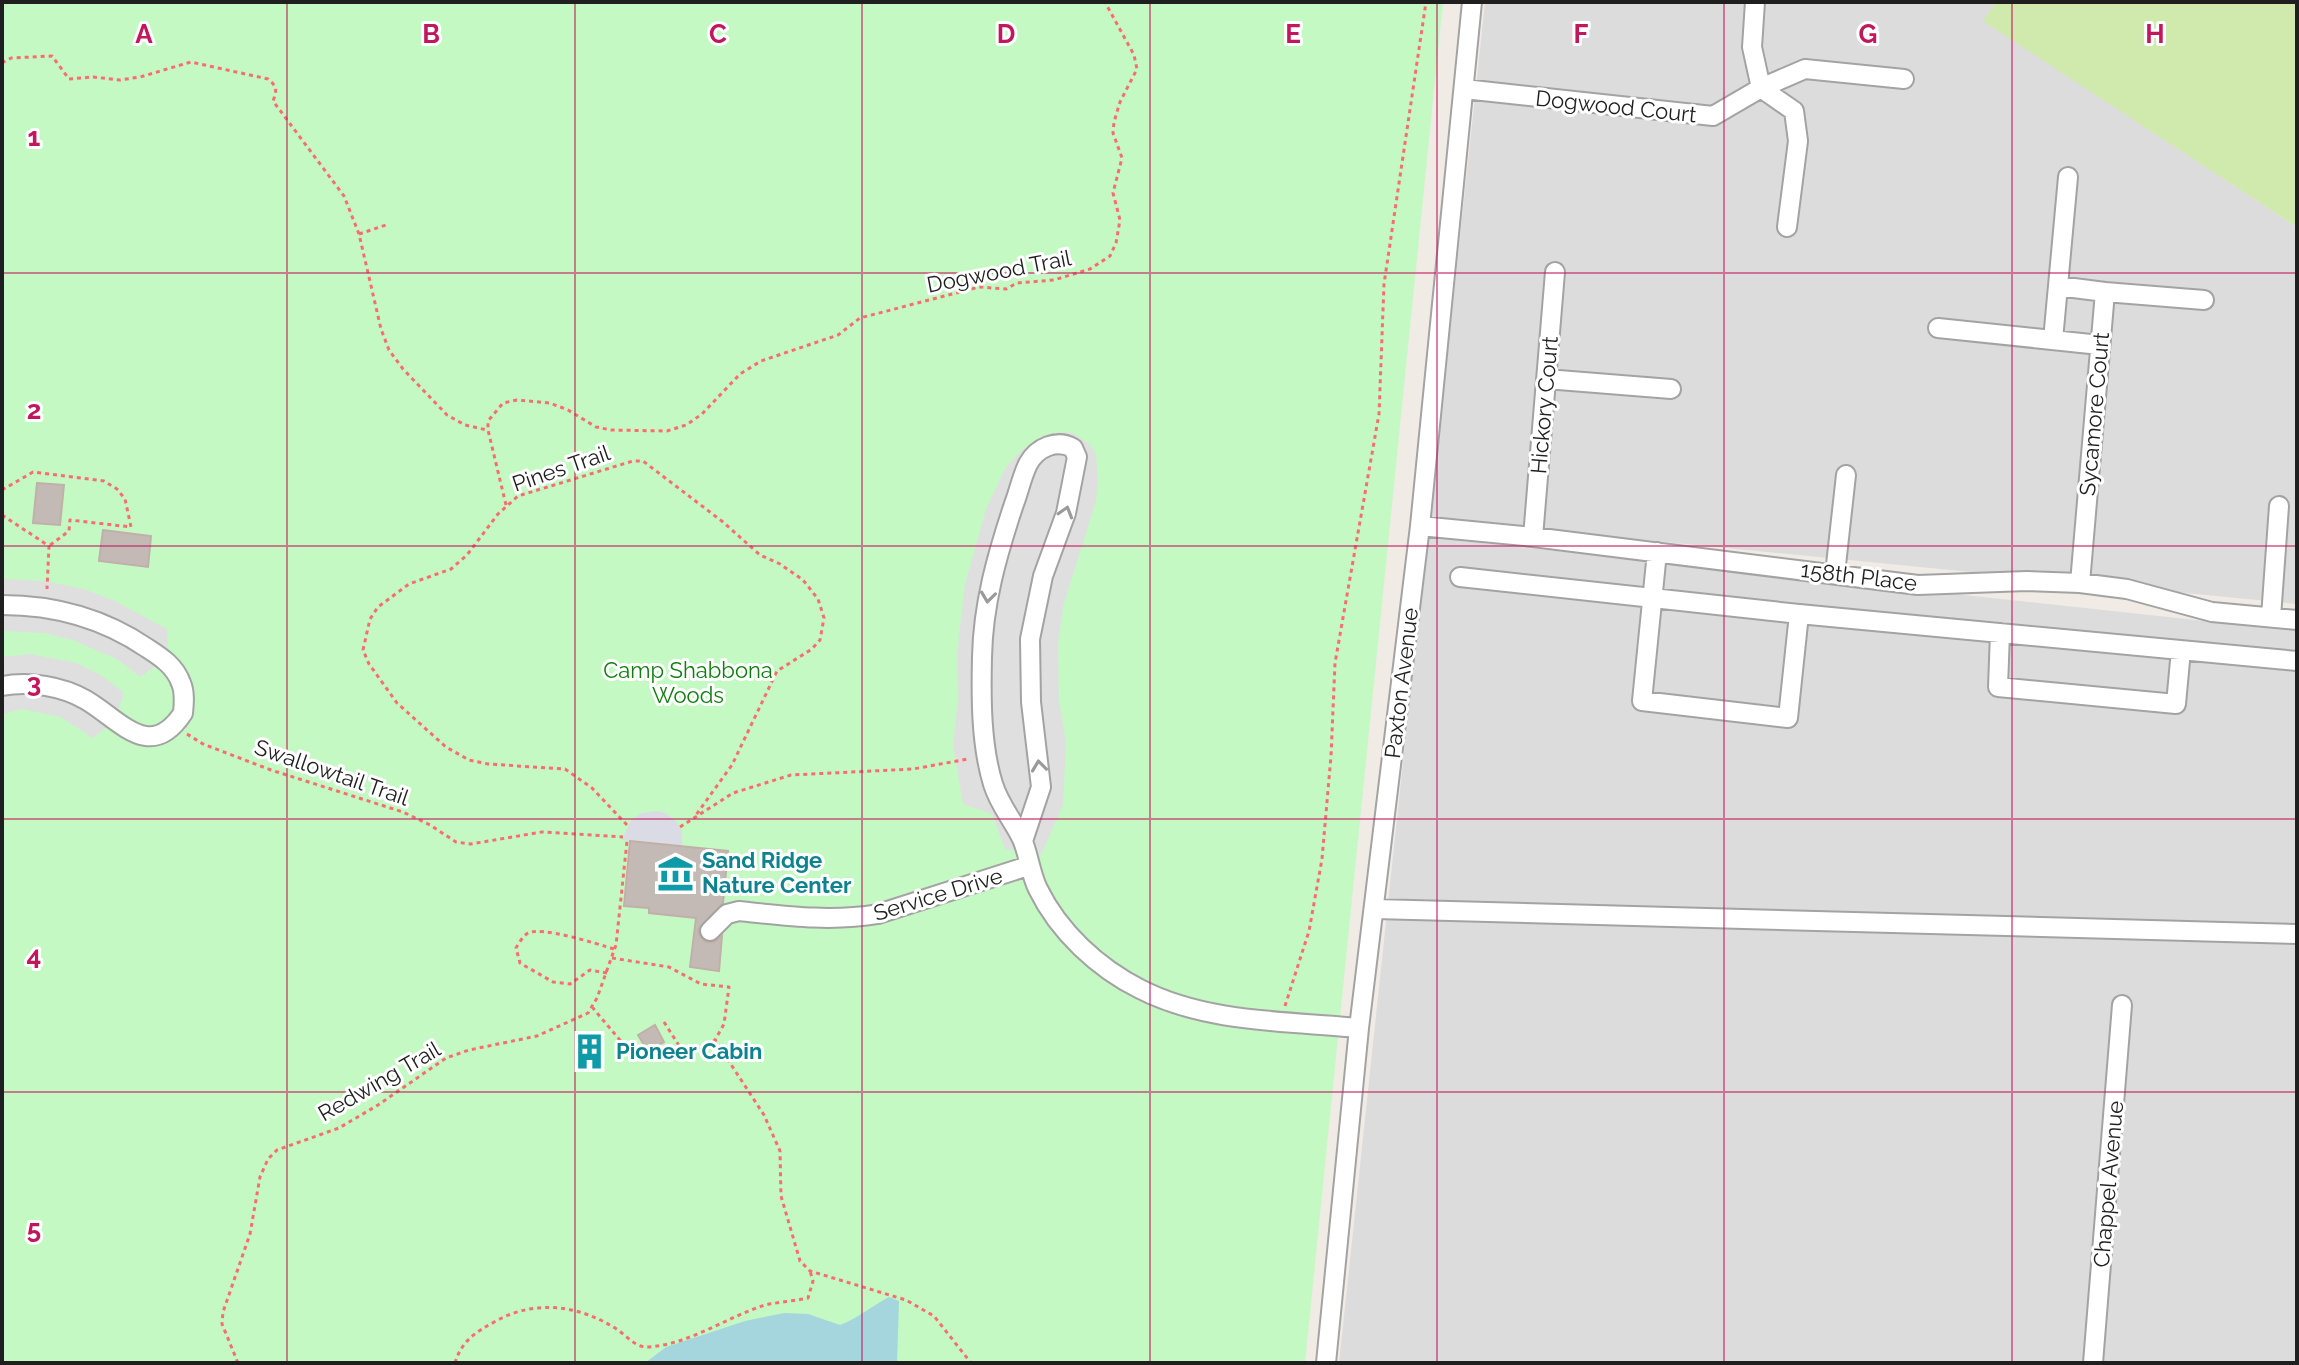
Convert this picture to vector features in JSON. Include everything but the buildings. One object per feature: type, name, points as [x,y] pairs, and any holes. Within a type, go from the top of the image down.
[{"type":"street","name":"Paxton Avenue","points":[[1326,1363],[1359,1028],[1420,526],[1472,2]]},
{"type":"street","points":[[1755,2],[1752,47],[1761,88],[1794,111],[1798,141],[1787,227]]},
{"type":"street","name":"Dogwood Court","points":[[1464,89],[1713,116],[1761,88],[1805,69],[1904,79]]},
{"type":"street","points":[[2053,340],[2068,177]]},
{"type":"street","name":"Hickory Court","points":[[1533,537],[1555,272]]},
{"type":"street","points":[[2058,286],[2204,300]]},
{"type":"street","name":"Sycamore Court","points":[[2080,583],[2105,292]]},
{"type":"street","points":[[1938,328],[2100,345]]},
{"type":"street","points":[[1546,379],[1671,389]]},
{"type":"street","points":[[1023,841],[1041,787],[1031,702],[1030,639],[1043,576],[1066,513],[1075,471],[1077,457],[1067,444],[1054,443],[1029,462],[996,555],[989,584],[982,656],[987,755],[993,784],[1023,841],[1028,866],[1046,903],[1078,945],[1137,988],[1165,1001],[1197,1010],[1359,1028]]},
{"type":"street","points":[[1835,574],[1846,475]]},
{"type":"street","points":[[2271,617],[2279,506]]},
{"type":"street","name":"158th Place","points":[[1420,526],[1918,585],[2027,581],[2080,583],[2127,589],[2212,612],[2297,620]]},
{"type":"street","points":[[1657,552],[1642,701],[1788,718],[1799,614]]},
{"type":"street","points":[[1460,577],[1799,614],[2297,661]]},
{"type":"street","points":[[2,605],[46,608],[85,616],[116,629],[170,664],[182,685],[183,713],[167,732],[155,736],[142,735],[131,733],[85,699],[66,691],[25,684],[2,686]]},
{"type":"street","points":[[2000,633],[1998,687],[2072,695],[2176,704],[2181,650]]},
{"type":"street","name":"Service Drive","points":[[710,931],[727,914],[739,911],[822,919],[878,914],[1028,866]]},
{"type":"street","points":[[1375,909],[2297,934]]},
{"type":"street","name":"Chappel Avenue","points":[[2093,1363],[2122,1005]]},
{"type":"path","name":"Dogwood Trail","points":[[488,430],[488,421],[494,411],[503,403],[517,400],[550,403],[596,427],[667,431],[686,425],[702,414],[740,374],[761,361],[838,335],[860,318],[979,287],[1006,289],[1017,283],[1054,280],[1090,269],[1110,256],[1120,220],[1113,193],[1122,158],[1113,133],[1114,122],[1137,69],[1134,55],[1105,2]]},
{"type":"path","points":[[1283,1020],[1286,1001],[1309,931],[1322,859],[1335,663],[1379,414],[1384,284],[1426,2]]},
{"type":"path","points":[[2,63],[11,58],[52,56],[69,79],[93,77],[120,80],[191,62],[268,79],[275,84],[273,101],[344,196],[359,234],[389,350],[447,415],[465,425],[488,430],[506,505]]},
{"type":"path","points":[[359,234],[389,224]]},
{"type":"path","name":"Pines Trail","points":[[627,825],[592,788],[565,769],[488,764],[469,760],[446,747],[397,703],[369,664],[363,650],[370,619],[378,607],[409,584],[451,569],[467,555],[506,505],[518,496],[619,464],[643,461],[723,522],[760,555],[803,580],[818,599],[824,618],[820,640],[812,649],[777,671],[732,765],[696,815]]},
{"type":"path","points":[[2,490],[33,472],[104,481],[125,499],[131,527],[70,520],[69,531],[49,546]]},
{"type":"path","points":[[2,515],[49,546]]},
{"type":"path","points":[[46,608],[49,546]]},
{"type":"path","name":"Swallowtail Trail","points":[[173,726],[203,744],[271,770],[403,812],[456,842],[471,844],[542,832],[625,839],[614,949]]},
{"type":"path","points":[[680,827],[733,793],[791,775],[913,769],[987,755]]},
{"type":"path","points":[[607,973],[590,970],[570,984],[553,982],[520,963],[516,948],[529,932],[539,932],[561,933],[614,949],[607,973],[592,1007],[630,1052],[685,1055],[703,1050],[715,1040],[724,1024],[729,987],[701,984],[669,967],[612,958]]},
{"type":"path","name":"Redwing Trail","points":[[238,1363],[222,1324],[223,1312],[250,1234],[260,1177],[268,1159],[277,1150],[339,1128],[446,1058],[537,1036],[572,1022],[592,1007]]},
{"type":"path","points":[[664,1022],[685,1055]]},
{"type":"path","points":[[715,1040],[764,1115],[780,1151],[781,1196],[800,1261],[810,1271],[906,1300],[934,1316],[971,1363]]},
{"type":"path","points":[[455,1363],[463,1344],[473,1334],[502,1318],[530,1308],[572,1308],[594,1317],[645,1347],[682,1338],[766,1305],[808,1298],[813,1281],[810,1271]]},
{"type":"shaded area","points":[[1485,2],[1996,2],[1984,21],[2297,227],[2297,604],[1430,519]]},
{"type":"shaded area","points":[[1073,433],[1089,444],[1096,454],[1098,480],[1096,501],[1063,607],[1058,645],[1059,700],[1066,742],[1063,805],[1041,855],[1005,849],[992,814],[963,804],[953,744],[958,700],[957,653],[965,584],[986,509],[1006,467],[1023,449],[1044,435]]},
{"type":"shaded area","points":[[1427,537],[2297,631],[2297,1363],[1339,1363]]},
{"type":"shaded area","points":[[2,579],[44,581],[84,589],[115,601],[167,629],[168,648],[154,667],[140,677],[117,659],[73,640],[44,633],[2,631]]},
{"type":"shaded area","points":[[29,654],[77,663],[102,676],[124,693],[118,711],[107,727],[93,738],[61,717],[22,709],[2,714],[2,657]]},
{"type":"shaded area","points":[[657,811],[676,821],[682,832],[682,846],[622,840],[631,820],[642,813]]},
{"type":"green space","name":"Camp Shabbona Woods","points":[[2,2],[1443,2],[1305,1363],[2,1363]]},
{"type":"green space","points":[[1996,2],[2297,2],[2297,227],[1983,21]]},
{"type":"water","points":[[889,1297],[899,1301],[897,1363],[645,1363],[666,1347],[745,1321],[784,1313],[808,1314],[840,1325]]},
{"type":"place","name":"Sand Ridge Nature Center","points":[[676,873]]},
{"type":"place","name":"Pioneer Cabin","points":[[590,1051]]}]
